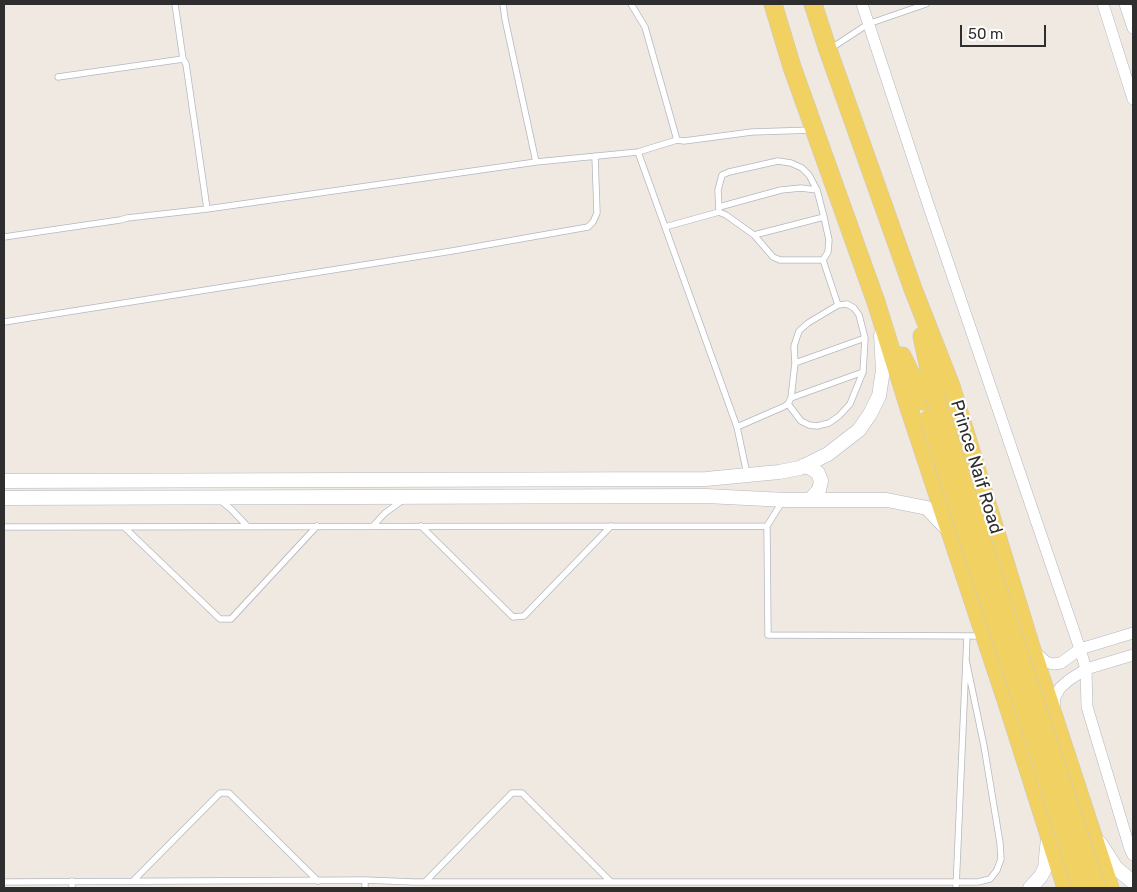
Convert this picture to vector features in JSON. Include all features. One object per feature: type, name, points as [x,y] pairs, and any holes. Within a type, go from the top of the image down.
[{"type":"main road","points":[[773,4],[792,67],[876,302],[1066,888]]},
{"type":"main road","name":"Prince Naif Road","points":[[813,4],[913,289],[951,386],[1032,650],[1110,888]]},
{"type":"main road","points":[[913,289],[929,399],[1082,888]]},
{"type":"main road","points":[[876,302],[929,399],[1097,888]]},
{"type":"main road","points":[[1034,792],[1051,816],[1063,814],[1068,810],[1073,776]]},
{"type":"street","points":[[862,4],[928,204],[1080,649],[1086,669],[1087,707],[1133,855]]},
{"type":"street","points":[[1102,4],[1133,99]]},
{"type":"street","points":[[1125,4],[1133,28]]},
{"type":"street","points":[[4,480],[706,479],[779,472],[803,466],[828,454],[859,430],[870,414],[879,396],[883,370],[882,345],[876,302]]},
{"type":"street","points":[[803,466],[811,468],[818,474],[821,481],[819,490],[810,500]]},
{"type":"street","points":[[4,498],[706,496],[786,500],[887,500],[927,508],[950,532]]},
{"type":"street","points":[[1032,650],[1046,662],[1053,664],[1061,663],[1069,659],[1080,649],[1133,633]]},
{"type":"street","points":[[1054,713],[1055,697],[1060,688],[1086,669],[1133,655]]},
{"type":"street","points":[[1089,824],[1116,868],[1133,882]]},
{"type":"street","points":[[1030,888],[1041,876],[1045,868],[1048,833]]},
{"type":"lane","points":[[175,4],[183,59],[186,64],[206,209]]},
{"type":"lane","points":[[503,4],[536,162]]},
{"type":"lane","points":[[631,4],[645,27],[677,140]]},
{"type":"lane","points":[[828,50],[868,24],[926,4]]},
{"type":"lane","points":[[58,76],[183,59]]},
{"type":"lane","points":[[4,238],[127,218],[206,209],[536,162],[638,152],[677,140],[684,141],[752,132],[815,130]]},
{"type":"lane","points":[[638,152],[737,427],[747,476]]},
{"type":"lane","points":[[4,322],[452,251],[588,227],[593,222],[597,213],[595,156]]},
{"type":"lane","points":[[719,210],[718,190],[722,175],[778,161],[791,163],[802,168],[809,175],[816,190],[824,217],[829,240],[828,252],[823,260]]},
{"type":"lane","points":[[665,227],[787,190],[801,188],[816,190]]},
{"type":"lane","points":[[719,210],[754,235],[773,257],[780,260],[823,260]]},
{"type":"lane","points":[[754,235],[824,217]]},
{"type":"lane","points":[[823,260],[838,305]]},
{"type":"lane","points":[[846,304],[854,308],[859,314],[865,338],[863,372],[850,404],[839,416],[829,423],[817,426],[809,425],[801,421],[789,401],[795,363],[794,346],[800,331],[808,323],[838,305],[846,304]]},
{"type":"lane","points":[[795,363],[865,338]]},
{"type":"lane","points":[[737,427],[783,407],[789,401],[863,372]]},
{"type":"lane","points":[[209,497],[224,502],[247,526]]},
{"type":"lane","points":[[373,526],[385,513],[409,497]]},
{"type":"lane","points":[[786,500],[780,504],[767,526],[768,634],[985,636]]},
{"type":"lane","points":[[385,513],[387,526]]},
{"type":"lane","points":[[124,527],[220,619],[231,619],[317,526]]},
{"type":"lane","points":[[421,526],[513,617],[524,616],[611,526]]},
{"type":"lane","points":[[4,527],[767,526]]},
{"type":"lane","points":[[956,885],[966,636]]},
{"type":"lane","points":[[4,882],[365,880],[956,885],[978,882],[990,879],[997,870],[1001,859],[996,812],[966,660]]},
{"type":"lane","points":[[425,882],[512,792],[522,792],[610,881]]},
{"type":"lane","points":[[133,881],[220,793],[228,793],[318,881]]},
{"type":"lane","points":[[365,880],[365,888]]},
{"type":"lane","points":[[72,881],[72,888]]}]
